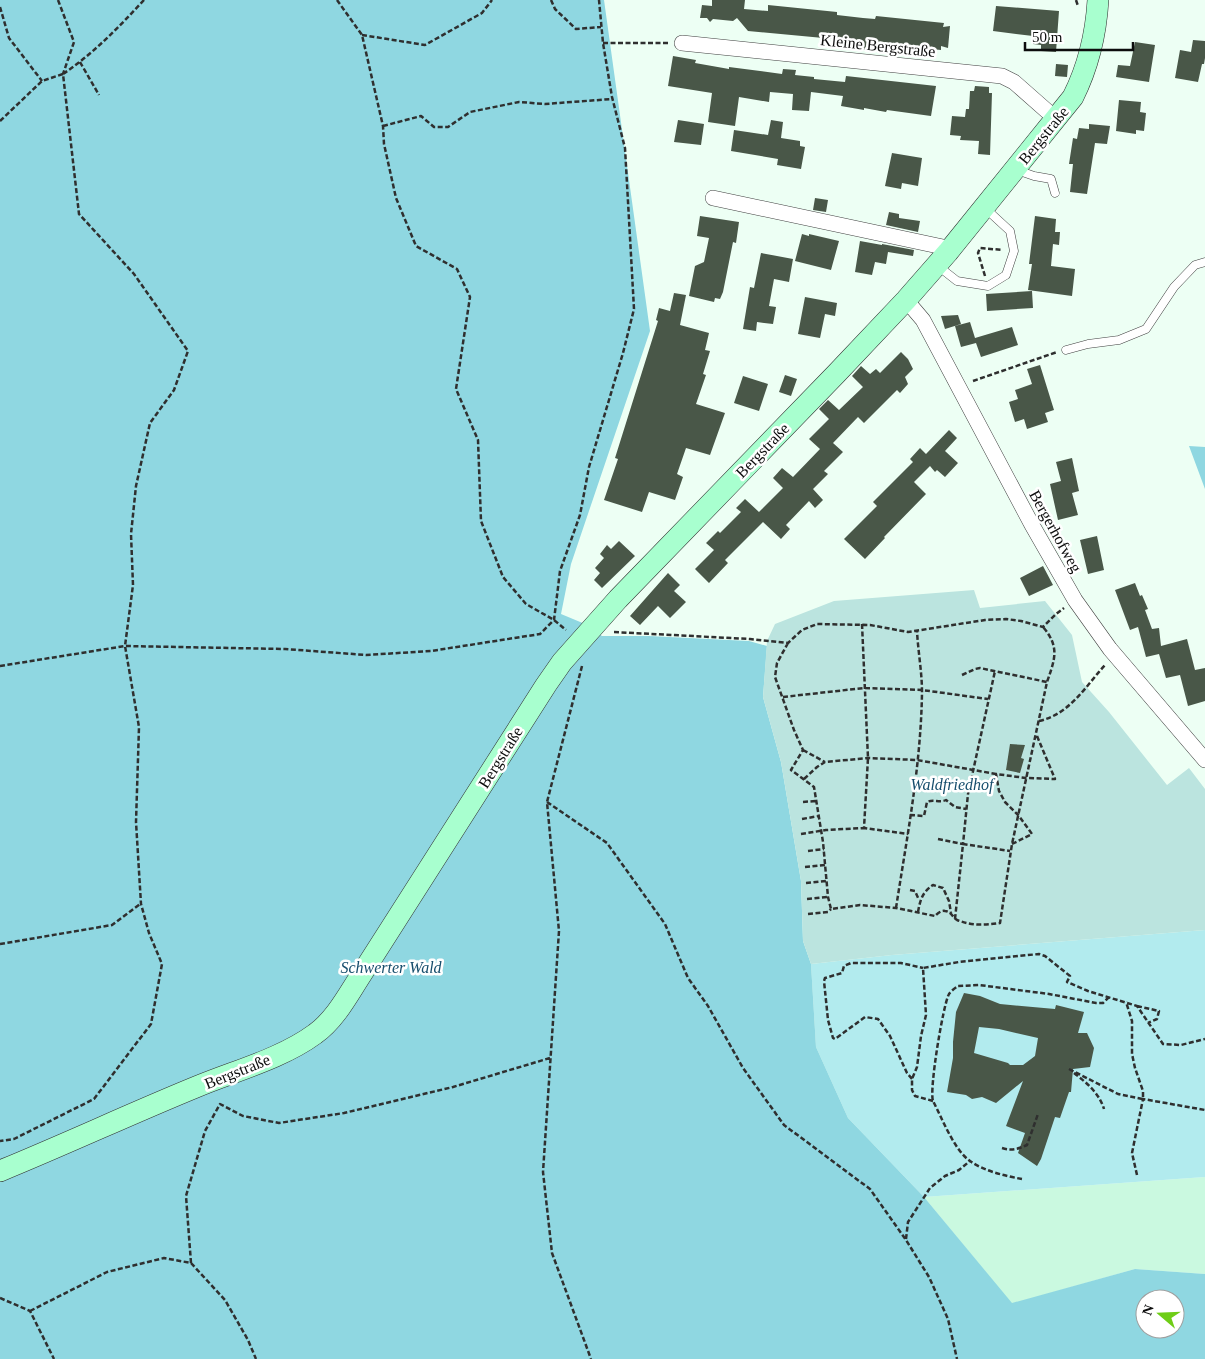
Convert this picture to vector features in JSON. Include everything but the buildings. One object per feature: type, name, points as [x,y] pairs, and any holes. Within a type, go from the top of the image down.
[{"type":"main road","name":"Bergstraße","points":[[0,1171],[203,1084],[276,1056],[316,1034],[341,1006],[546,685],[580,641],[618,599],[906,300],[943,258],[1073,97],[1083,76],[1093,38],[1088,3]]},
{"type":"street","name":"Kleine Bergstraße","points":[[682,43],[1002,76],[1014,82],[1056,119]]},
{"type":"street","points":[[713,198],[942,247],[943,258]]},
{"type":"street","name":"Bergerhofweg","points":[[906,300],[923,320],[1032,525],[1075,600],[1116,655],[1205,760]]},
{"type":"lane","points":[[1015,169],[1034,176],[1052,179],[1055,193]]},
{"type":"lane","points":[[943,258],[957,281],[988,286],[1006,275],[1014,251],[1010,231],[984,208]]},
{"type":"lane","points":[[1066,350],[1088,344],[1119,340],[1146,329],[1174,287],[1195,265],[1205,262]]},
{"type":"path","points":[[0,1142],[14,1139],[94,1099],[151,1024],[162,964],[140,904],[136,822],[139,727],[125,646],[133,585],[131,534],[136,486],[150,423],[174,390],[188,351],[134,274],[79,214],[63,74],[74,42],[58,0]]},
{"type":"path","points":[[0,121],[42,81],[63,74],[80,62],[119,27],[144,0]]},
{"type":"path","points":[[337,0],[362,35],[383,126],[384,144],[396,198],[416,246],[457,269],[470,297],[456,389],[478,440],[481,521],[503,577],[526,604],[554,620]]},
{"type":"path","points":[[362,35],[425,45],[482,13],[492,0]]},
{"type":"path","points":[[551,0],[555,9],[576,28],[601,27]]},
{"type":"path","points":[[0,666],[125,646],[285,649],[366,655],[432,652],[540,634],[554,620],[560,571],[580,515],[589,467],[634,309],[625,148],[612,100],[602,43],[599,0]]},
{"type":"path","points":[[1076,0],[1088,3]]},
{"type":"path","points":[[0,7],[9,38],[42,81]]},
{"type":"path","points":[[602,43],[682,43]]},
{"type":"path","points":[[80,62],[99,95]]},
{"type":"path","points":[[383,126],[421,116],[434,127],[448,127],[470,112],[519,102],[545,104],[612,100]]},
{"type":"path","points":[[988,286],[978,254],[980,248],[1014,251]]},
{"type":"path","points":[[957,386],[1066,350]]},
{"type":"path","points":[[1043,627],[1056,614],[1075,600]]},
{"type":"path","points":[[825,762],[803,750],[775,676],[777,663],[788,643],[802,630],[817,624],[862,624],[908,632],[1006,619],[1043,627],[1050,634],[1055,647],[1055,660],[1047,682],[1010,852],[1000,923],[979,926],[955,919],[951,913],[946,893],[938,885],[928,888],[920,901],[918,912]]},
{"type":"path","points":[[862,624],[868,758],[864,828]]},
{"type":"path","points":[[608,631],[788,643]]},
{"type":"path","points":[[896,908],[917,760],[922,690],[917,631]]},
{"type":"path","points":[[580,641],[583,667],[547,802],[559,931],[543,1172],[552,1253],[590,1359]]},
{"type":"path","points":[[1039,721],[1051,718],[1071,704],[1116,655]]},
{"type":"path","points":[[962,675],[975,669],[995,670],[1047,682]]},
{"type":"path","points":[[955,919],[973,770],[995,670]]},
{"type":"path","points":[[783,697],[864,688],[922,690],[988,699]]},
{"type":"path","points":[[804,779],[825,762],[868,758],[917,760],[996,774],[1055,779],[1036,735]]},
{"type":"path","points":[[803,750],[791,770],[814,787],[831,909]]},
{"type":"path","points":[[996,774],[999,790],[1005,802],[1019,816],[1032,834],[1012,844]]},
{"type":"path","points":[[910,815],[924,816],[927,802],[929,801],[946,800],[954,807],[967,809]]},
{"type":"path","points":[[803,802],[816,801]]},
{"type":"path","points":[[547,802],[607,843],[665,924],[688,978],[708,1006],[743,1068],[784,1125],[870,1189],[906,1240],[929,1277],[948,1319],[958,1359]]},
{"type":"path","points":[[802,819],[819,816]]},
{"type":"path","points":[[801,834],[826,830],[864,828],[908,834]]},
{"type":"path","points":[[938,839],[1010,852]]},
{"type":"path","points":[[808,851],[824,849]]},
{"type":"path","points":[[805,867],[825,865]]},
{"type":"path","points":[[806,883],[826,881]]},
{"type":"path","points":[[910,890],[915,891],[920,901]]},
{"type":"path","points":[[807,899],[828,897]]},
{"type":"path","points":[[0,944],[112,925],[140,904]]},
{"type":"path","points":[[808,914],[860,905],[896,908],[935,916],[945,911],[951,913]]},
{"type":"path","points":[[912,1078],[907,1073],[890,1036],[878,1020],[865,1017],[835,1039],[833,1038],[828,1020],[825,978],[842,973],[844,966],[851,963],[902,964],[923,968],[959,962],[1040,954],[1070,976],[1067,982],[1088,991],[1159,1011],[1157,1020],[1148,1023]]},
{"type":"path","points":[[923,968],[926,1015],[917,1067],[912,1078],[912,1090],[915,1096],[933,1101]]},
{"type":"path","points":[[1022,1179],[992,1171],[970,1161],[956,1144],[933,1101],[933,1080],[946,1005],[950,993],[958,986],[979,985],[1049,994],[1096,1003],[1103,1003],[1109,997]]},
{"type":"path","points":[[1126,1002],[1132,1021],[1132,1054],[1143,1099],[1132,1154],[1137,1175]]},
{"type":"path","points":[[1138,1006],[1163,1044],[1181,1045],[1205,1039]]},
{"type":"path","points":[[191,1263],[186,1196],[205,1131],[220,1104],[243,1116],[279,1123],[344,1113],[453,1087],[550,1058]]},
{"type":"path","points":[[1104,1109],[1092,1087],[1069,1069],[1118,1094],[1205,1110]]},
{"type":"path","points":[[1002,1148],[1010,1150],[1020,1149],[1027,1145],[1038,1114]]},
{"type":"path","points":[[906,1240],[908,1222],[930,1188],[944,1176],[959,1170],[970,1161]]},
{"type":"path","points":[[30,1311],[106,1272],[164,1258],[191,1263],[225,1300],[248,1340],[256,1359]]},
{"type":"path","points":[[0,1298],[30,1311],[54,1359]]},
{"type":"green space","name":"Schwerter Wald","points":[[0,0],[604,0],[650,331],[571,564],[561,614],[585,624],[602,636],[649,636],[749,641],[767,646],[763,697],[781,762],[801,881],[803,941],[811,964],[816,1047],[848,1118],[924,1197],[1012,1303],[1135,1269],[1205,1274],[1205,1359],[0,1359]]},
{"type":"green space","points":[[1189,446],[1205,447],[1205,489]]},
{"type":"green space","name":"Waldfriedhof","points":[[974,590],[980,608],[1045,601],[1072,635],[1082,682],[1109,712],[1167,785],[1189,768],[1205,789],[1205,930],[892,955],[811,964],[803,941],[801,881],[781,762],[763,697],[767,641],[775,624],[834,601]]},
{"type":"green space","points":[[1205,1177],[1205,1274],[1135,1269],[1012,1304],[924,1197]]},
{"type":"shaded area","points":[[1205,930],[1205,1177],[924,1197],[848,1118],[816,1047],[811,964],[892,955]]}]
